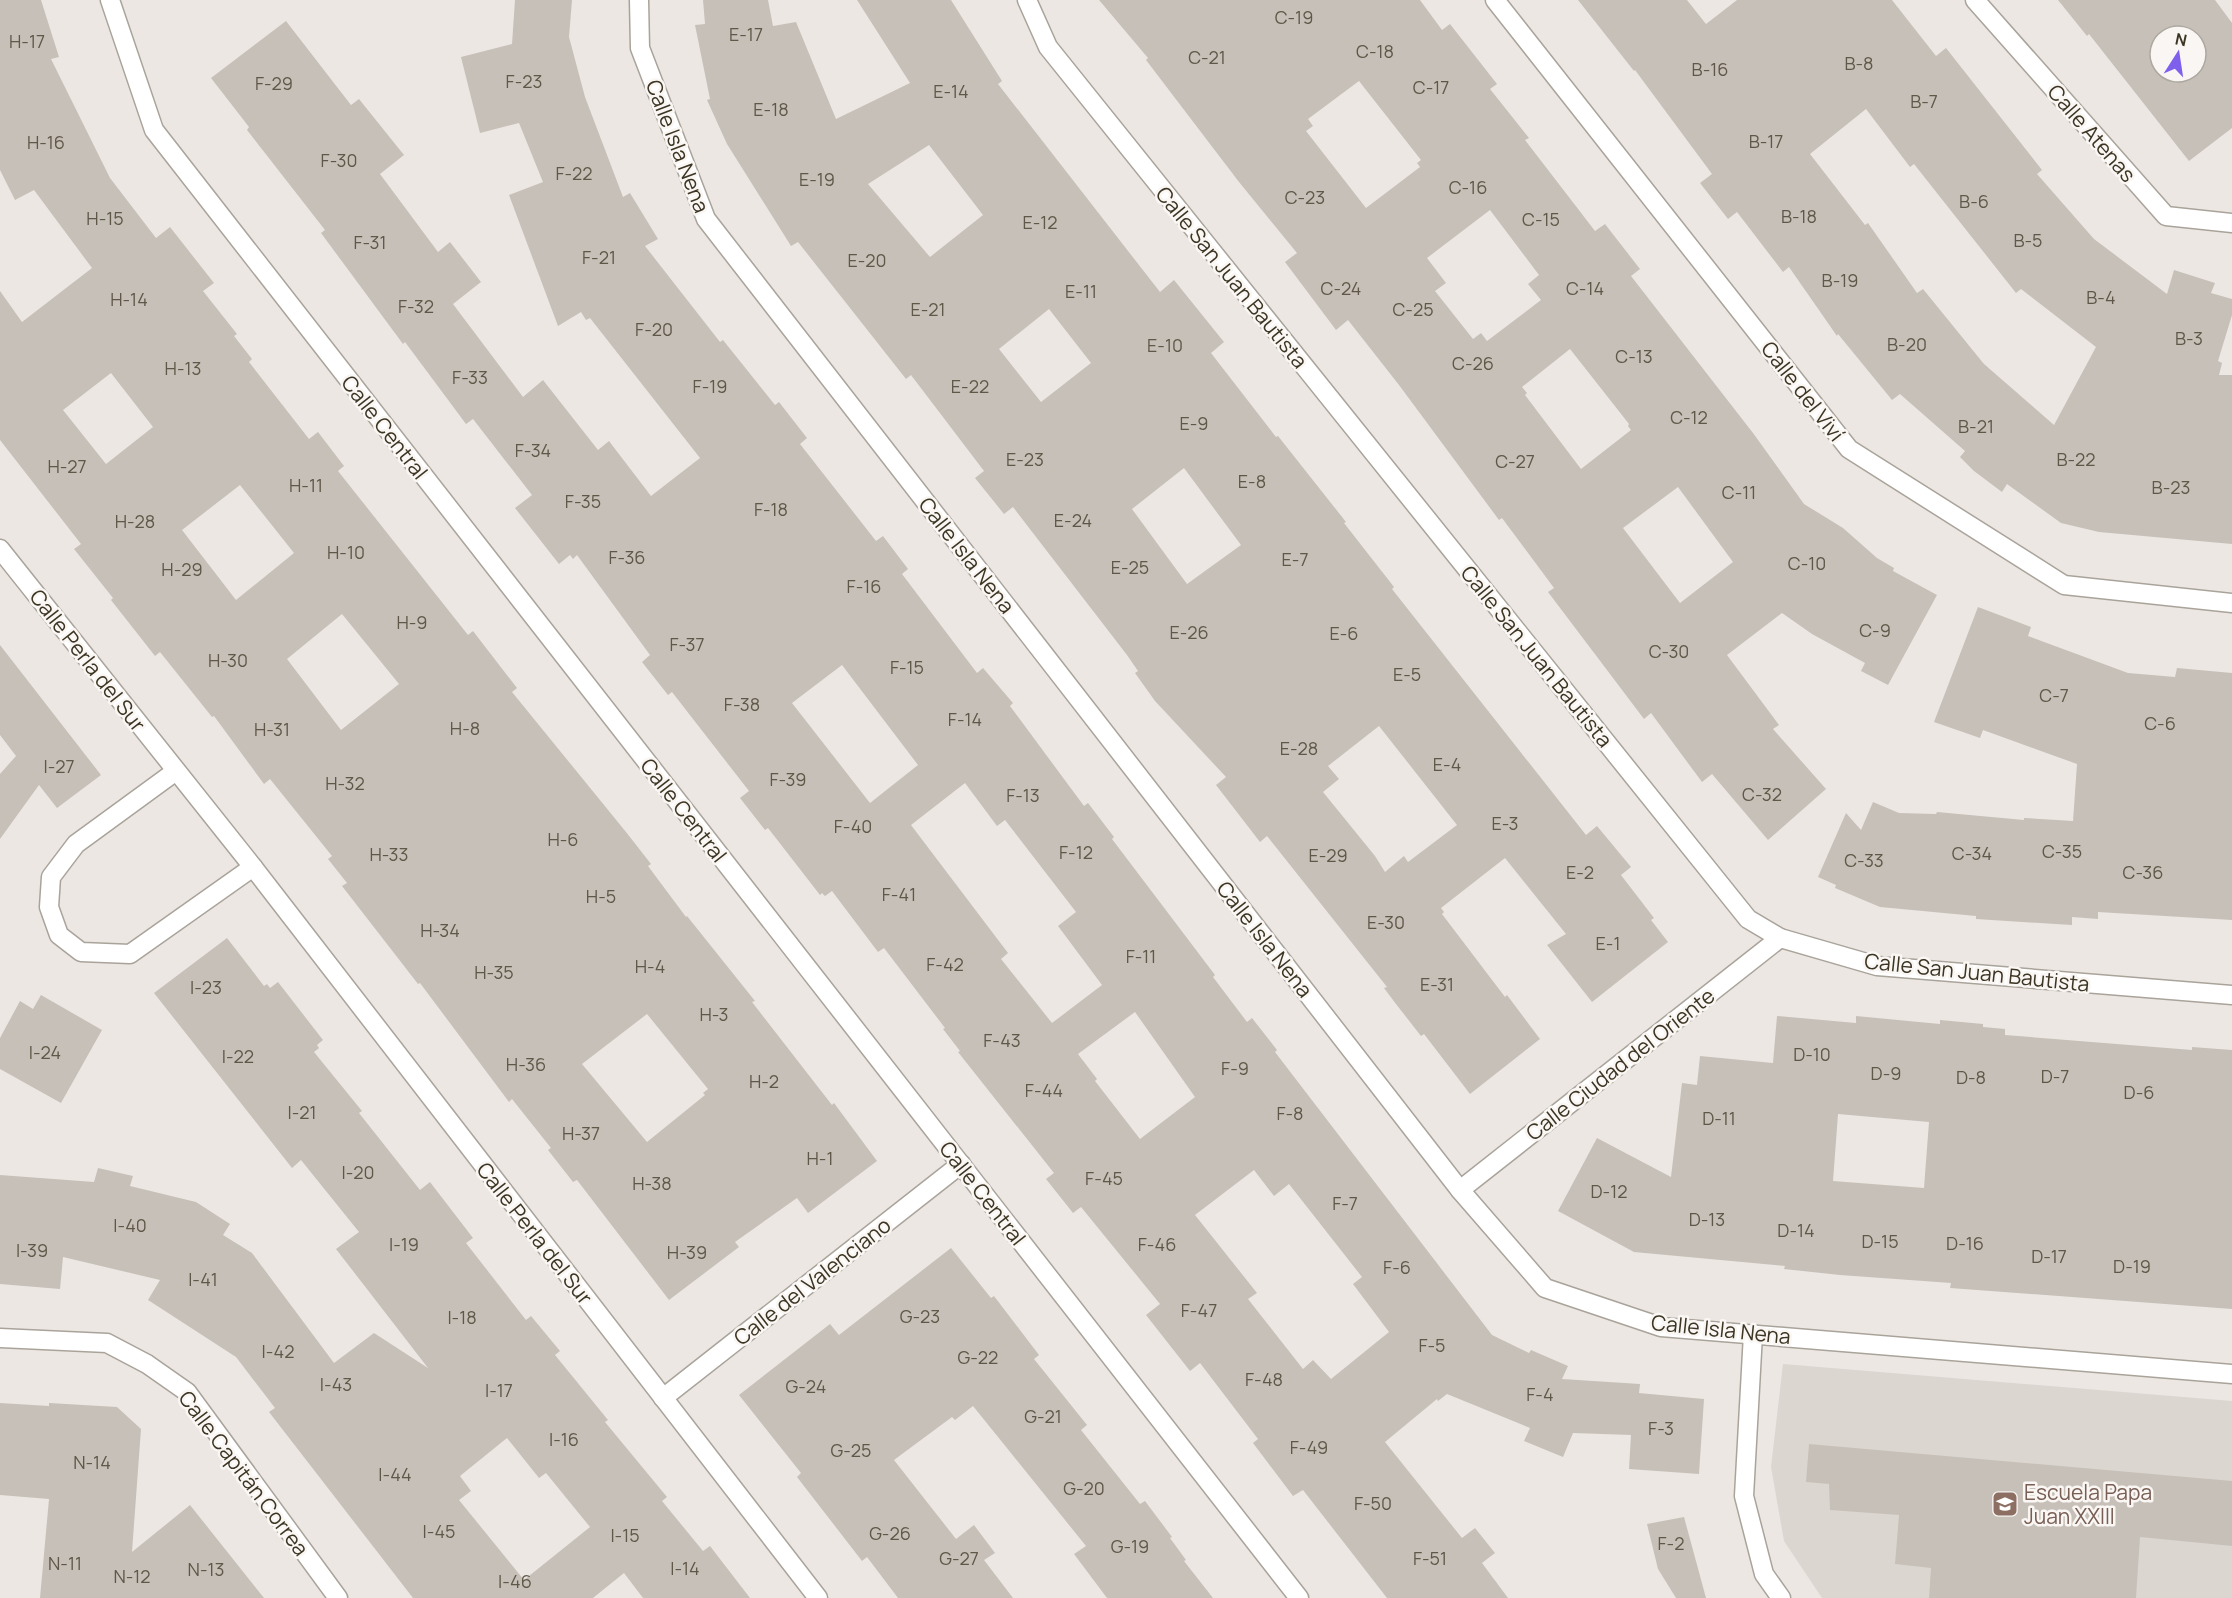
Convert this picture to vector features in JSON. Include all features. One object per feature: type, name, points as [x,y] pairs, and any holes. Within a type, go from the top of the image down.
[{"type":"street","name":"Calle Central","points":[[110,0],[154,130],[1299,1598]]},
{"type":"street","name":"Calle Isla Nena","points":[[639,0],[640,48],[706,219],[1460,1190],[1545,1288],[1661,1327],[2232,1374]]},
{"type":"street","name":"Calle San Juan Bautista","points":[[1027,0],[1048,47],[1748,920],[1780,938],[1877,966],[2232,995]]},
{"type":"street","name":"Calle del Viví","points":[[1495,0],[1849,449],[2064,585],[2232,603]]},
{"type":"street","name":"Calle Atenas","points":[[1975,0],[2166,216],[2232,223]]},
{"type":"street","name":"Calle Perla del Sur","points":[[0,549],[253,867],[818,1598]]},
{"type":"street","points":[[176,771],[76,844],[51,877],[49,907],[59,935],[81,952],[130,954],[253,867]]},
{"type":"street","name":"Calle Ciudad del Oriente","points":[[1460,1190],[1780,938]]},
{"type":"street","name":"Calle del Valenciano","points":[[663,1398],[960,1164]]},
{"type":"street","points":[[1753,1334],[1744,1496],[1764,1574],[1781,1598]]},
{"type":"street","name":"Calle Capitán Correa","points":[[0,1338],[107,1343],[147,1364],[187,1392],[338,1598]]},
{"type":"shaded area","name":"Escuela Papa Juan XXIII","points":[[1783,1364],[2232,1401],[2232,1598],[1822,1598],[1784,1541],[1771,1467]]},
{"type":"building","points":[[0,0],[41,0],[59,57],[51,59],[110,178],[156,238],[170,227],[214,283],[203,291],[237,334],[234,336],[252,359],[249,362],[309,439],[318,432],[344,466],[338,471],[468,635],[473,631],[517,688],[512,692],[651,864],[648,866],[686,917],[755,1001],[752,1002],[832,1105],[834,1103],[877,1161],[808,1213],[797,1198],[735,1242],[739,1247],[669,1300],[577,1180],[573,1182],[548,1150],[551,1148],[512,1099],[509,1102],[420,983],[418,984],[342,886],[347,883],[328,859],[332,856],[270,779],[264,784],[214,716],[212,717],[160,652],[155,656],[111,600],[113,598],[74,549],[81,544],[0,440],[0,291],[22,322],[92,268],[34,190],[15,200],[0,170]],"holes":[[[111,373],[153,427],[106,464],[63,410]],[[240,485],[294,553],[236,600],[182,530]],[[342,614],[399,684],[341,730],[287,659]],[[647,1014],[708,1089],[703,1093],[705,1095],[647,1142],[582,1064]]]},
{"type":"building","points":[[515,0],[572,0],[569,37],[585,97],[623,197],[630,193],[658,239],[645,246],[720,342],[723,340],[775,405],[779,402],[807,438],[800,444],[876,541],[883,536],[908,569],[902,574],[977,673],[983,668],[1013,703],[1010,706],[1084,806],[1088,803],[1114,837],[1112,839],[1215,975],[1213,977],[1247,1022],[1252,1018],[1277,1050],[1275,1052],[1492,1335],[1529,1353],[1531,1350],[1568,1366],[1562,1379],[1640,1384],[1639,1393],[1704,1399],[1699,1474],[1629,1469],[1631,1435],[1573,1433],[1563,1457],[1524,1441],[1530,1428],[1447,1394],[1438,1401],[1437,1399],[1385,1442],[1462,1538],[1475,1528],[1495,1553],[1482,1563],[1508,1598],[1387,1598],[1303,1490],[1293,1496],[1253,1443],[1258,1439],[1200,1363],[1190,1371],[1146,1315],[1160,1304],[1081,1207],[1073,1213],[1046,1179],[1054,1173],[958,1052],[960,1051],[943,1029],[945,1028],[884,948],[878,952],[832,891],[825,896],[822,893],[820,895],[768,828],[765,830],[740,798],[749,791],[672,692],[668,695],[642,662],[650,655],[577,555],[573,559],[570,555],[559,564],[515,508],[532,495],[473,419],[466,424],[405,342],[403,344],[321,233],[325,230],[247,130],[249,127],[211,78],[286,21],[351,105],[359,99],[404,155],[380,174],[438,252],[450,242],[481,282],[453,304],[523,397],[543,380],[598,450],[609,441],[651,496],[700,458],[590,318],[586,320],[581,312],[558,326],[509,195],[543,182],[519,123],[480,133],[461,57],[512,44]],"holes":[[[842,665],[918,765],[870,803],[792,703]],[[965,783],[997,826],[1005,820],[1076,912],[1058,926],[1102,985],[1052,1023],[1001,959],[1008,953],[911,825]],[[1135,1012],[1195,1097],[1140,1139],[1095,1081],[1097,1079],[1078,1054]],[[1254,1170],[1274,1196],[1289,1184],[1362,1277],[1353,1284],[1389,1332],[1331,1379],[1313,1360],[1303,1369],[1248,1299],[1257,1293],[1195,1215]]]},
{"type":"building","points":[[703,0],[768,0],[773,26],[796,22],[836,119],[910,83],[857,0],[951,0],[1002,81],[998,84],[1160,292],[1174,280],[1224,342],[1211,353],[1346,522],[1344,523],[1394,587],[1392,589],[1586,835],[1597,826],[1631,867],[1621,875],[1654,918],[1651,920],[1668,942],[1592,1002],[1547,945],[1566,934],[1505,858],[1441,908],[1444,912],[1442,914],[1540,1039],[1470,1094],[1424,1034],[1421,1036],[1384,988],[1387,987],[1267,836],[1260,842],[1216,785],[1226,777],[1155,701],[1135,673],[1138,671],[1127,655],[1013,507],[1004,514],[975,478],[984,471],[911,375],[906,379],[798,242],[791,246],[727,144],[707,100],[710,99],[695,25],[705,24]],"holes":[[[929,145],[983,215],[930,257],[868,184]],[[1049,309],[1091,363],[1041,402],[999,349]],[[1184,468],[1241,545],[1187,584],[1132,509]],[[1379,726],[1457,825],[1408,862],[1404,856],[1385,872],[1375,856],[1323,792],[1339,779],[1328,766]]]},
{"type":"building","points":[[1099,0],[1420,0],[1442,30],[1450,24],[1497,84],[1490,89],[1529,138],[1525,140],[1595,231],[1605,224],[1640,269],[1631,276],[1753,433],[1804,504],[1843,528],[1877,558],[1894,568],[1893,571],[1937,595],[1888,685],[1861,671],[1865,663],[1812,634],[1782,613],[1727,655],[1779,725],[1773,729],[1826,789],[1768,840],[1712,774],[1702,782],[1651,713],[1644,719],[1548,592],[1554,588],[1502,518],[1499,520],[1348,320],[1336,330],[1285,262],[1297,253],[1239,182],[1146,60],[1148,58]],"holes":[[[1359,81],[1421,160],[1417,163],[1420,167],[1366,208],[1306,131],[1313,126],[1308,119]],[[1490,210],[1539,275],[1528,284],[1541,300],[1487,341],[1481,333],[1473,339],[1435,291],[1446,283],[1427,258]],[[1570,349],[1629,424],[1631,430],[1581,469],[1525,395],[1527,393],[1522,387]],[[1678,487],[1733,562],[1680,603],[1623,528]]]},
{"type":"building","points":[[1578,0],[1687,0],[1706,24],[1737,0],[1892,0],[1936,56],[1946,48],[2042,170],[2037,174],[2094,239],[2167,294],[2174,270],[2215,283],[2211,293],[2232,299],[2232,315],[2218,361],[2222,363],[2219,375],[2232,375],[2232,544],[2099,532],[2061,523],[2007,484],[2002,492],[1974,471],[1960,457],[1965,451],[1900,394],[1892,400],[1838,334],[1837,336],[1789,267],[1783,272],[1737,212],[1728,219],[1700,183],[1712,174]],"holes":[[[1866,109],[1910,167],[1914,164],[2016,293],[2021,289],[2096,347],[2054,425],[1984,364],[1923,289],[1917,293],[1868,223],[1865,225],[1810,154]]]},
{"type":"building","points":[[2058,0],[2215,0],[2232,23],[2232,128],[2189,161],[2089,34],[2087,36]]},
{"type":"building","points":[[1978,607],[2031,627],[2028,636],[2128,673],[2175,677],[2177,668],[2232,673],[2232,920],[2098,912],[2098,919],[2072,917],[2072,925],[1976,919],[1976,916],[1880,907],[1835,888],[1836,885],[1818,877],[1846,813],[1861,830],[1873,802],[1899,813],[1936,814],[1937,812],[2024,820],[2024,818],[2073,821],[2077,764],[1983,730],[1980,738],[1934,722]]},
{"type":"building","points":[[0,645],[101,775],[57,808],[39,785],[0,839],[0,774],[16,756],[0,735]]},
{"type":"building","points":[[227,938],[264,986],[267,984],[270,988],[278,982],[323,1040],[314,1052],[362,1111],[359,1113],[420,1190],[430,1182],[473,1238],[466,1243],[526,1320],[531,1316],[560,1351],[555,1355],[608,1420],[605,1422],[667,1497],[662,1501],[703,1551],[710,1546],[750,1598],[643,1598],[624,1573],[593,1598],[413,1598],[269,1412],[275,1408],[236,1357],[148,1300],[160,1280],[63,1257],[60,1289],[0,1284],[0,1175],[94,1182],[98,1168],[133,1176],[130,1186],[196,1202],[230,1224],[223,1235],[252,1253],[334,1363],[374,1333],[428,1368],[336,1249],[359,1232],[301,1160],[292,1168],[154,993]],"holes":[[[507,1438],[539,1478],[546,1473],[590,1527],[524,1580],[459,1500],[471,1491],[460,1476]]]},
{"type":"building","points":[[41,995],[102,1030],[61,1103],[0,1069],[0,1038],[20,1001],[33,1009]]},
{"type":"building","points":[[1777,1016],[1856,1023],[1856,1016],[1940,1024],[1940,1020],[1983,1024],[1983,1027],[2005,1029],[2005,1035],[2192,1050],[2192,1047],[2232,1050],[2232,1309],[1950,1288],[1951,1283],[1840,1275],[1784,1269],[1785,1266],[1634,1252],[1558,1211],[1597,1138],[1671,1177],[1682,1083],[1697,1085],[1700,1056],[1773,1063]],"holes":[[[1838,1114],[1929,1122],[1924,1188],[1833,1181]]]},
{"type":"building","points":[[951,1248],[991,1298],[994,1296],[1039,1355],[1034,1359],[1087,1425],[1081,1430],[1140,1504],[1145,1501],[1172,1537],[1170,1538],[1186,1560],[1184,1561],[1213,1598],[1107,1598],[1074,1554],[1086,1546],[973,1406],[955,1420],[952,1417],[894,1460],[956,1539],[974,1525],[995,1553],[984,1560],[1013,1598],[898,1598],[867,1557],[862,1561],[797,1477],[801,1473],[739,1395],[830,1324],[839,1335]]},
{"type":"building","points":[[0,1403],[117,1407],[141,1429],[132,1552],[190,1505],[264,1598],[40,1598],[49,1499],[0,1495]]},
{"type":"building","points":[[1809,1444],[2232,1481],[2232,1546],[2140,1537],[2136,1598],[1929,1598],[1931,1568],[1895,1564],[1899,1515],[1830,1510],[1829,1484],[1806,1482]]},
{"type":"building","points":[[1684,1517],[1706,1598],[1676,1598],[1658,1569],[1647,1524]]},
{"type":"place","name":"Escuela Papa Juan XXIII","points":[[2005,1504]]}]
